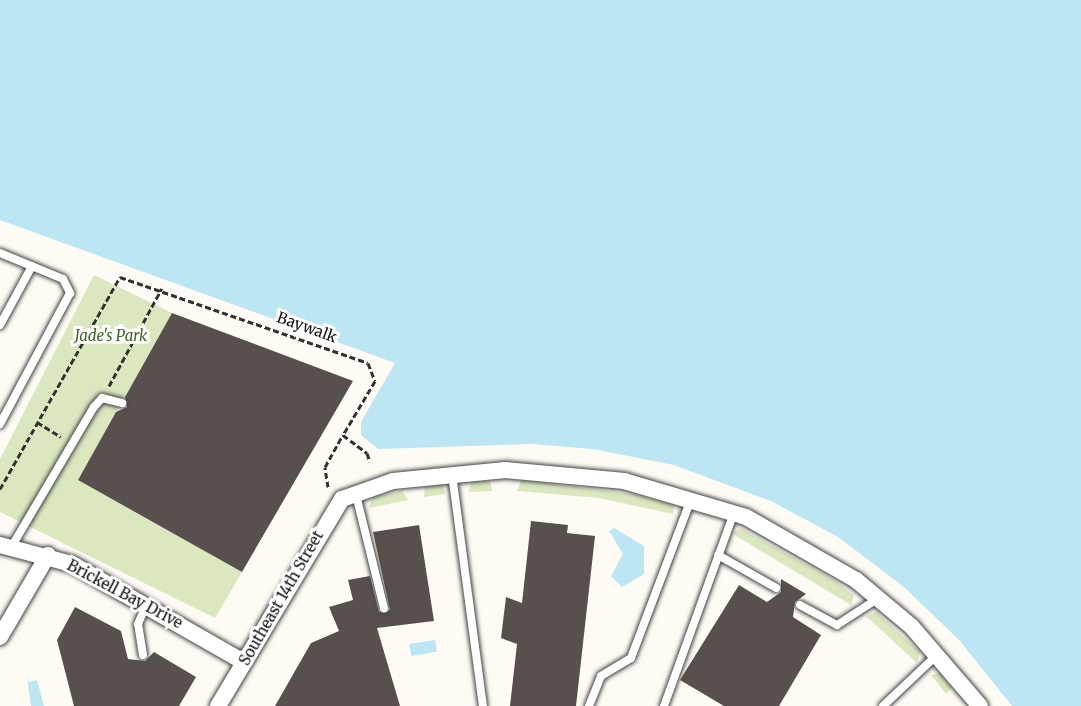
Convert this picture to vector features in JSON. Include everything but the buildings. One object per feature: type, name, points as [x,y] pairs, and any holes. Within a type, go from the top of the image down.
[{"type":"street","points":[[352,492],[452,473],[569,473],[691,498],[734,513],[803,547],[877,598],[937,655],[980,706]]},
{"type":"street","name":"Southeast 14th Street","points":[[218,706],[331,512],[352,492]]},
{"type":"street","name":"Brickell Bay Drive","points":[[6,545],[48,555],[146,604],[244,662]]},
{"type":"street","points":[[0,637],[48,555]]},
{"type":"lane","points":[[0,253],[63,279],[70,293],[0,424]]},
{"type":"lane","points":[[0,325],[32,266]]},
{"type":"lane","points":[[6,545],[102,398],[122,403]]},
{"type":"lane","points":[[452,473],[483,706]]},
{"type":"lane","points":[[352,492],[384,608]]},
{"type":"lane","points":[[589,706],[601,676],[631,658],[691,498]]},
{"type":"lane","points":[[664,706],[734,513]]},
{"type":"lane","points":[[718,555],[776,588]]},
{"type":"lane","points":[[800,605],[837,625],[877,598]]},
{"type":"lane","points":[[143,655],[138,624],[146,604]]},
{"type":"lane","points":[[883,706],[937,655]]},
{"type":"path","name":"Baywalk","points":[[37,422],[120,277],[162,288],[374,367],[375,381],[343,435]]},
{"type":"path","points":[[102,398],[162,288]]},
{"type":"path","points":[[0,489],[37,422],[72,444]]},
{"type":"path","points":[[328,487],[325,466],[343,435],[367,453],[370,462]]},
{"type":"green space","name":"Jade's Park","points":[[94,275],[172,313],[78,480],[242,572],[215,618],[0,512],[0,459]]},
{"type":"green space","points":[[521,480],[632,494],[674,505],[673,514],[599,498],[517,491]]},
{"type":"green space","points":[[490,481],[492,491],[468,492],[472,482]]},
{"type":"green space","points":[[443,484],[445,494],[424,497],[425,487]]},
{"type":"green space","points":[[402,491],[408,500],[369,508],[373,497]]},
{"type":"green space","points":[[740,528],[834,580],[854,595],[851,605],[733,534]]},
{"type":"green space","points":[[876,612],[920,652],[917,663],[866,616]]},
{"type":"green space","points":[[940,673],[952,688],[946,694],[931,675]]},
{"type":"water","points":[[0,0],[1081,0],[1081,706],[1012,706],[960,641],[904,587],[838,537],[771,501],[674,465],[593,449],[531,444],[378,449],[361,435],[361,422],[395,363],[0,220]]},
{"type":"water","points":[[614,528],[644,546],[644,574],[622,587],[611,576],[623,554],[609,531]]},
{"type":"water","points":[[435,640],[437,652],[411,656],[409,644]]},
{"type":"water","points":[[27,677],[29,682],[37,680],[44,706],[31,706]]}]
